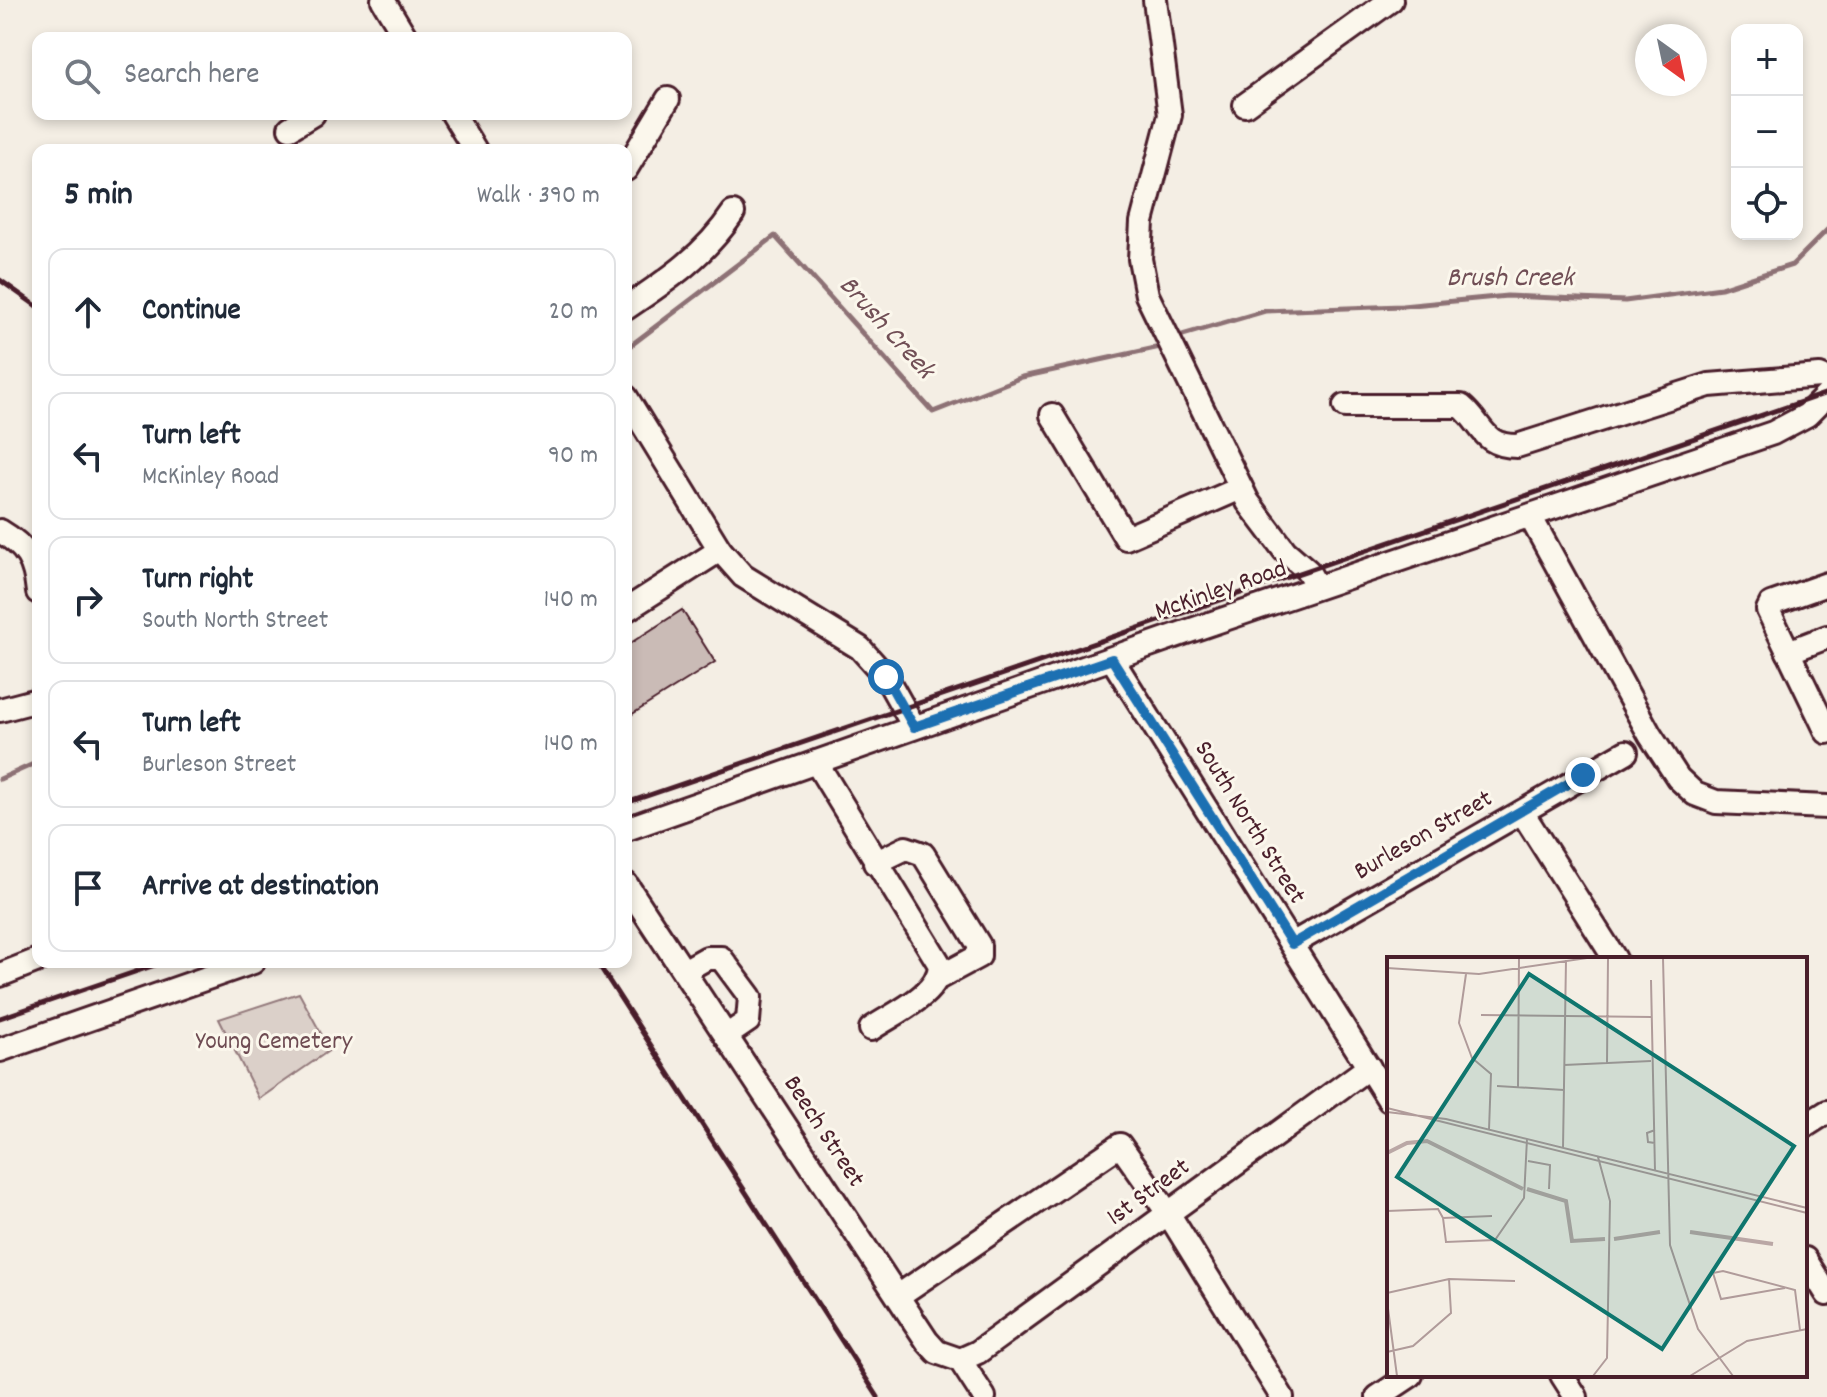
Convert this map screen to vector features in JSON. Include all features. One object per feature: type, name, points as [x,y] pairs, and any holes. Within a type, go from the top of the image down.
[{"type":"street","points":[[383,0],[402,32]]},
{"type":"street","points":[[1155,0],[1170,115],[1142,222],[1140,259],[1156,315],[1241,488],[1259,518],[1285,551],[1308,571],[1317,587]]},
{"type":"street","points":[[1245,105],[1391,0]]},
{"type":"street","points":[[632,159],[668,99]]},
{"type":"street","points":[[290,128],[303,120]]},
{"type":"street","points":[[457,120],[471,144]]},
{"type":"street","points":[[632,304],[692,262],[713,243],[733,213]]},
{"type":"street","points":[[1345,406],[1461,406],[1474,416],[1485,436],[1500,446],[1517,446],[1709,385],[1820,376],[1827,379]]},
{"type":"street","name":"McKinley Road","points":[[632,827],[1317,587],[1773,433],[1807,415],[1827,395]]},
{"type":"street","points":[[632,407],[720,550],[743,576],[860,648],[886,677],[914,727]]},
{"type":"street","points":[[1052,415],[1126,538],[1241,488]]},
{"type":"street","points":[[1530,516],[1650,735],[1678,778],[1695,794],[1716,802],[1742,806],[1827,807]]},
{"type":"street","points":[[19,539],[30,554],[32,564]]},
{"type":"street","points":[[632,606],[720,550]]},
{"type":"street","points":[[1827,584],[1771,604],[1768,610],[1827,732]]},
{"type":"street","points":[[1788,652],[1827,637]]},
{"type":"street","name":"South North Street","points":[[1112,659],[1387,1097]]},
{"type":"street","points":[[0,710],[32,702]]},
{"type":"street","name":"Burleson Street","points":[[1292,944],[1626,752]]},
{"type":"street","points":[[816,762],[940,965],[940,977]]},
{"type":"street","points":[[1522,812],[1614,957]]},
{"type":"street","points":[[871,1029],[928,991],[940,977],[979,956],[979,945],[923,854],[906,848],[875,863]]},
{"type":"street","name":"Beech Street","points":[[632,893],[937,1352],[960,1360],[984,1397]]},
{"type":"street","points":[[684,971],[707,958],[721,958],[750,997],[748,1021],[726,1036]]},
{"type":"street","points":[[0,975],[32,962]]},
{"type":"street","points":[[0,1050],[236,968]]},
{"type":"street","name":"1st Street","points":[[960,1360],[978,1352],[1369,1067]]},
{"type":"street","points":[[1807,1125],[1827,1112]]},
{"type":"street","points":[[898,1296],[1120,1145],[1168,1213],[1282,1397]]},
{"type":"street","points":[[1807,1262],[1827,1294]]},
{"type":"street","points":[[1378,1397],[1408,1377]]},
{"type":"street","points":[[1563,1377],[1576,1397]]},
{"type":"green space","name":"Young Cemetery","points":[[299,993],[330,1050],[259,1099],[219,1019]]},
{"type":"building","points":[[682,610],[715,662],[632,714],[632,642]]},
{"type":"waterway","name":"Brush Creek","points":[[1179,336],[1265,311],[1402,306],[1507,296],[1625,301],[1721,288],[1792,265],[1827,230]]},
{"type":"waterway","name":"Brush Creek","points":[[632,344],[775,236],[933,412],[1022,377],[1160,347]]},
{"type":"waterway","name":"Brush Creek","points":[[0,779],[32,765]]},
{"type":"railway","points":[[0,280],[32,303]]},
{"type":"railway","points":[[632,801],[1827,393]]},
{"type":"railway","points":[[0,1018],[146,968]]},
{"type":"railway","points":[[601,968],[878,1397]]},
{"type":"route","points":[[886,677],[914,727],[1112,659],[1292,944],[1583,775]]}]
